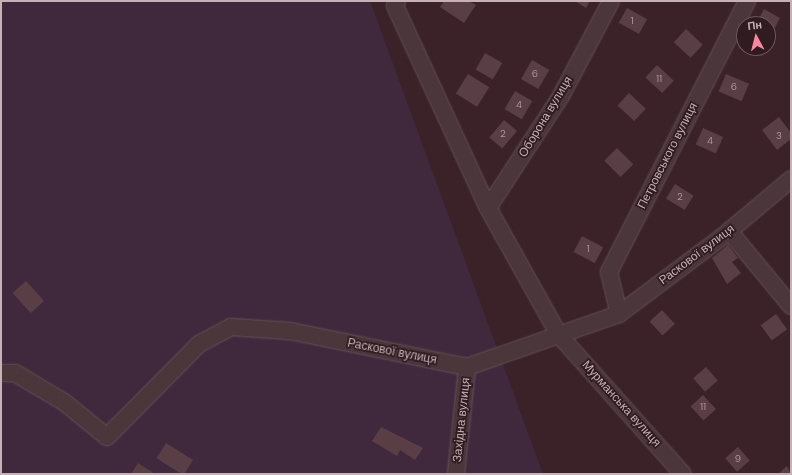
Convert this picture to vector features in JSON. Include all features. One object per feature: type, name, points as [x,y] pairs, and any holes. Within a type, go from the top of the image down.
[{"type":"street","name":"Мурманська вулиця","points":[[396,1],[395,6],[488,208],[559,335],[683,474]]},
{"type":"street","name":"Оборона вулиця","points":[[488,208],[561,96],[611,1]]},
{"type":"street","name":"Петровського вулиця","points":[[619,314],[609,272],[746,1]]},
{"type":"street","name":"Раскової вулиця","points":[[1,373],[15,373],[64,402],[107,437],[199,344],[231,328],[290,331],[467,367],[619,314],[729,231],[791,179]]},
{"type":"street","points":[[729,231],[791,306]]},
{"type":"street","name":"Західна вулиця","points":[[456,474],[467,367]]},
{"type":"shaded area","points":[[1,1],[370,1],[543,474],[1,474]]},
{"type":"building","points":[[444,1],[469,1],[476,5],[464,23],[440,7]]},
{"type":"building","points":[[575,1],[590,1],[586,8]]},
{"type":"building","points":[[627,8],[647,19],[639,34],[619,23]]},
{"type":"building","points":[[764,9],[780,18],[776,26],[776,16],[760,16]]},
{"type":"building","points":[[686,29],[703,45],[691,58],[674,42]]},
{"type":"building","points":[[485,53],[502,63],[493,79],[476,69]]},
{"type":"building","points":[[532,60],[549,70],[538,89],[521,79]]},
{"type":"building","points":[[657,65],[674,81],[662,93],[645,77]]},
{"type":"building","points":[[468,74],[489,87],[477,107],[456,94]]},
{"type":"building","points":[[726,74],[749,84],[742,101],[719,91]]},
{"type":"building","points":[[515,91],[532,101],[522,119],[504,109]]},
{"type":"building","points":[[629,93],[646,109],[634,121],[617,105]]},
{"type":"building","points":[[779,117],[791,133],[791,139],[777,150],[762,130]]},
{"type":"building","points":[[504,120],[517,131],[502,149],[489,138]]},
{"type":"building","points":[[703,128],[723,137],[716,153],[696,144]]},
{"type":"building","points":[[617,148],[633,164],[621,177],[604,161]]},
{"type":"building","points":[[675,184],[694,196],[685,210],[666,198]]},
{"type":"building","points":[[582,236],[603,247],[595,263],[574,252]]},
{"type":"building","points":[[728,245],[738,258],[732,262],[741,273],[727,284],[712,258]]},
{"type":"building","points":[[26,281],[44,301],[31,313],[13,293]]},
{"type":"building","points":[[662,310],[675,324],[663,335],[650,322]]},
{"type":"building","points":[[776,314],[787,329],[772,341],[761,325]]},
{"type":"building","points":[[706,367],[718,381],[705,392],[693,378]]},
{"type":"building","points":[[703,395],[716,409],[704,420],[691,407]]},
{"type":"building","points":[[381,427],[423,448],[415,460],[400,450],[397,456],[372,441]]},
{"type":"building","points":[[166,443],[193,460],[184,474],[182,474],[156,458]]},
{"type":"building","points":[[738,447],[750,461],[737,472],[725,458]]},
{"type":"building","points":[[138,463],[155,474],[131,474]]},
{"type":"building","points":[[787,466],[791,474],[778,474]]}]
